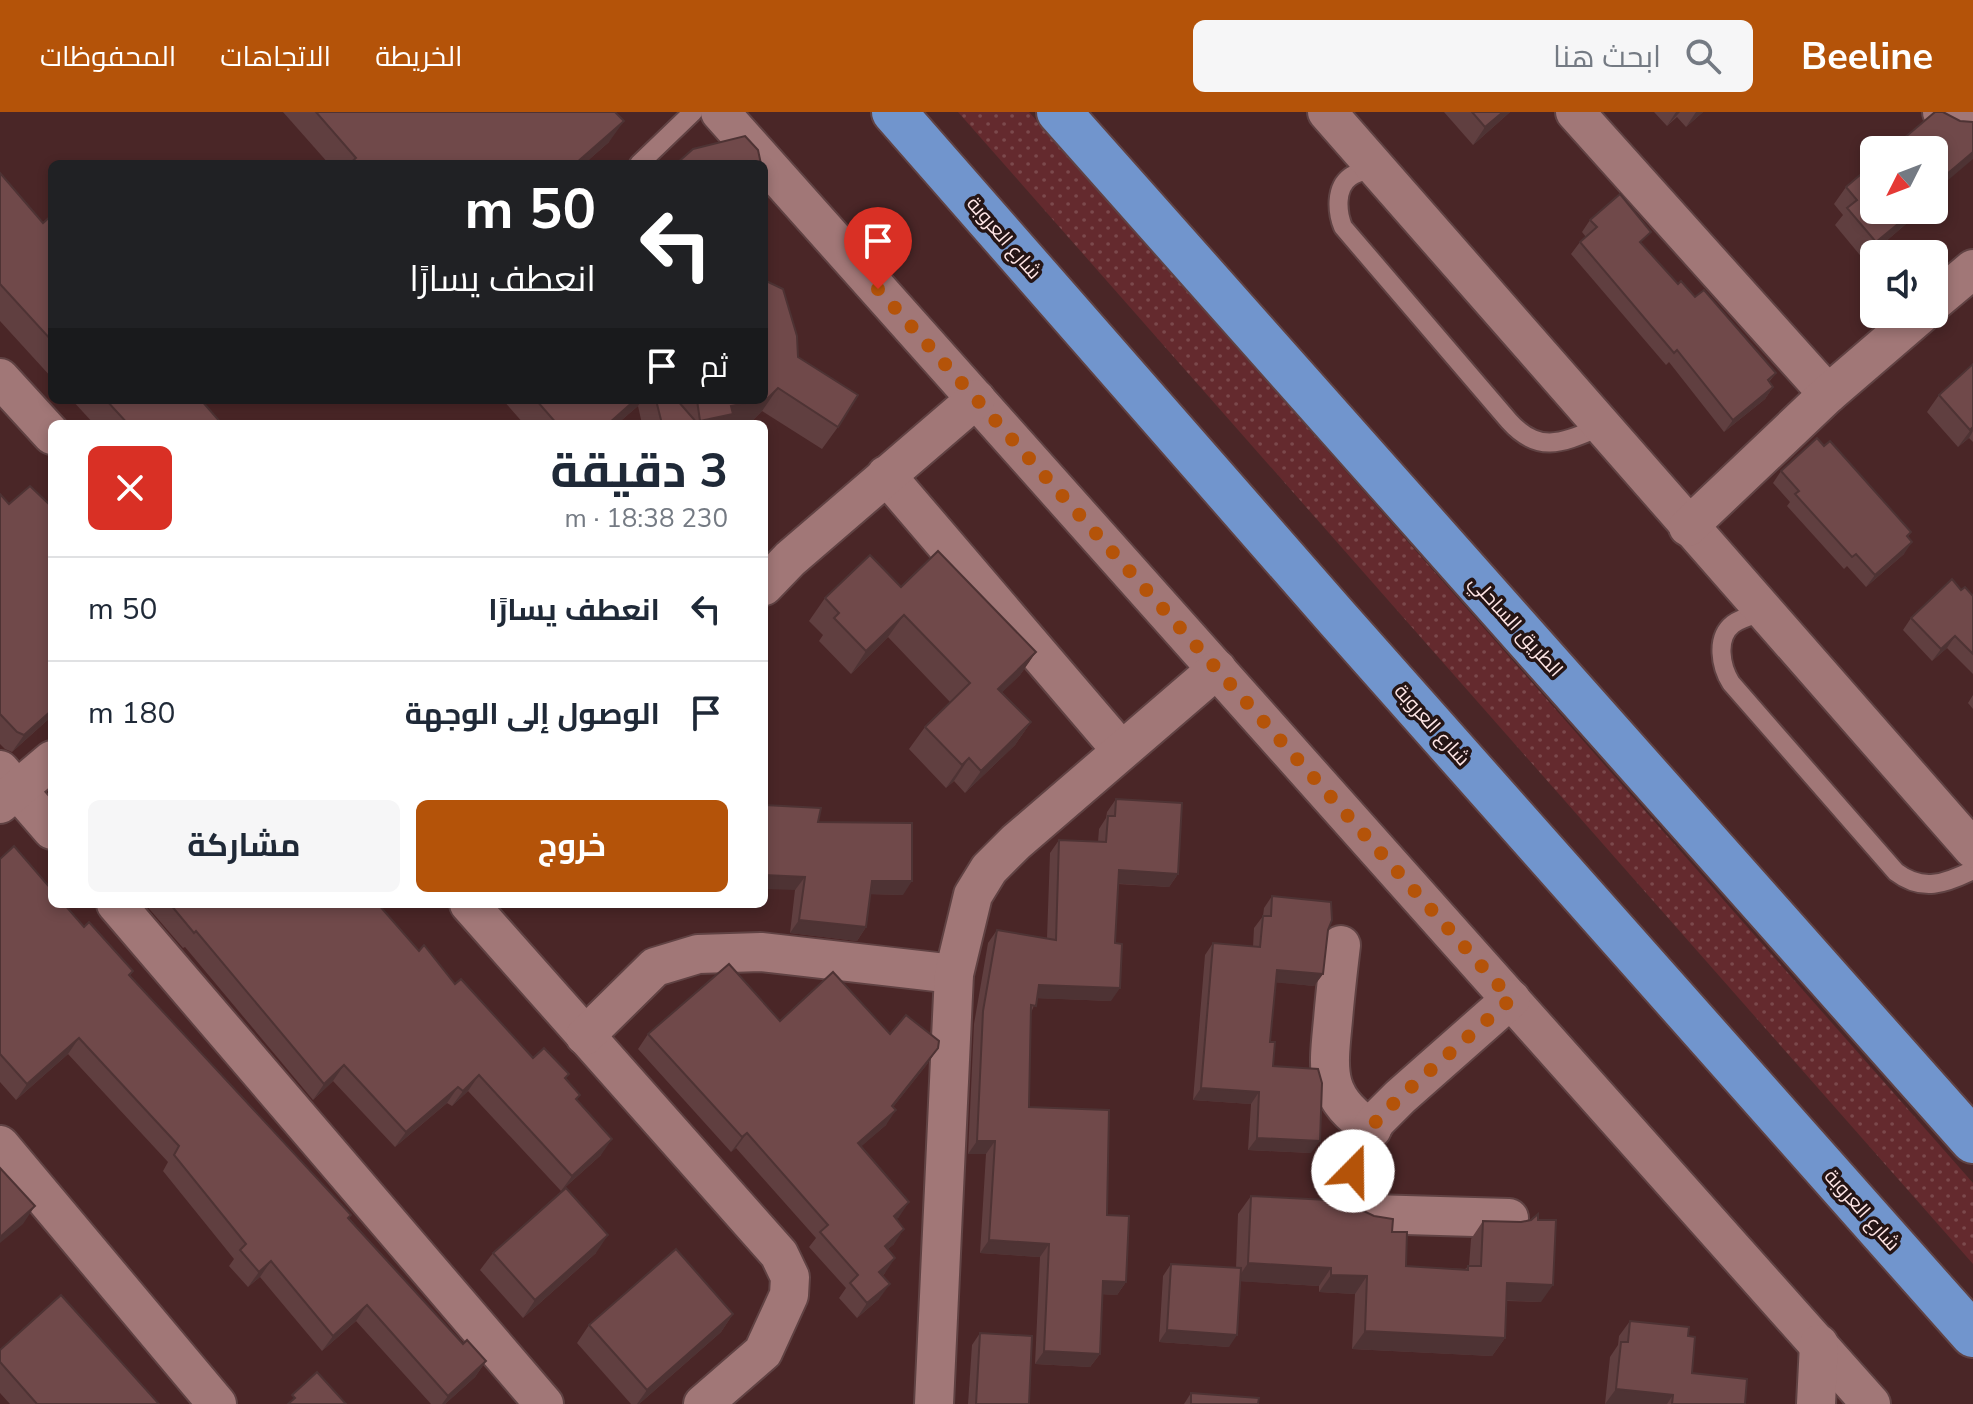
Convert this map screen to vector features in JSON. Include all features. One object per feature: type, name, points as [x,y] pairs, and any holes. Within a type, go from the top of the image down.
[{"type":"highway","name":"شارع العروبة","points":[[894,112],[1337,618],[1973,1335]]},
{"type":"highway","name":"الطريق الساحلي","points":[[1059,112],[1973,1141]]},
{"type":"street","points":[[720,112],[763,160]]},
{"type":"street","points":[[1327,112],[1973,849]]},
{"type":"street","points":[[1575,112],[1828,394]]},
{"type":"street","points":[[1942,112],[1956,118],[1973,118]]},
{"type":"street","points":[[768,166],[1871,1404]]},
{"type":"street","points":[[1948,290],[1973,269]]},
{"type":"street","points":[[1688,527],[1828,394],[1905,328]]},
{"type":"street","points":[[0,378],[48,431]]},
{"type":"street","points":[[768,582],[790,559],[976,399]]},
{"type":"street","points":[[886,475],[1121,750]]},
{"type":"street","points":[[934,1404],[954,974],[973,895],[989,869],[1121,750],[1217,669]]},
{"type":"street","points":[[48,762],[6,788],[48,826]]},
{"type":"street","points":[[119,908],[544,1404]]},
{"type":"street","points":[[473,908],[779,1254],[790,1277],[789,1295],[763,1352],[703,1404]]},
{"type":"street","points":[[1341,945],[1328,1068],[1343,1105],[1356,1119],[1372,1129]]},
{"type":"street","points":[[585,1036],[655,967],[698,954],[761,952],[954,974]]},
{"type":"street","points":[[1509,1218],[1371,1214],[1354,1206],[1347,1194],[1359,1147],[1372,1129],[1400,1097],[1511,999]]},
{"type":"street","points":[[0,1145],[217,1404]]},
{"type":"street","points":[[1816,1404],[1819,1344]]},
{"type":"lane","points":[[643,160],[693,112]]},
{"type":"lane","points":[[1375,167],[1350,177],[1343,186],[1338,206],[1343,227],[1509,421],[1526,437],[1549,443],[1562,443],[1600,427]]},
{"type":"lane","points":[[1763,612],[1733,624],[1727,633],[1721,654],[1725,674],[1731,683],[1905,879],[1929,885],[1941,884],[1973,870]]},
{"type":"shaded area","points":[[958,112],[1029,112],[1973,1183],[1973,1264]]},
{"type":"building","points":[[316,112],[615,112],[624,121],[580,160],[354,160],[356,158]]},
{"type":"building","points":[[1472,112],[1503,112],[1485,127]]},
{"type":"building","points":[[1935,112],[1943,112],[1960,121],[1973,122],[1973,152],[1948,173],[1948,136],[1907,136]]},
{"type":"building","points":[[745,136],[758,150],[760,160],[681,160],[693,149]]},
{"type":"building","points":[[0,173],[43,223],[48,219],[48,337],[0,284]]},
{"type":"building","points":[[1860,175],[1860,223],[1847,208],[1857,200],[1846,187]]},
{"type":"building","points":[[1620,194],[1651,232],[1640,242],[1678,284],[1681,281],[1695,297],[1704,290],[1776,373],[1768,380],[1773,387],[1733,420],[1677,350],[1674,353],[1580,242],[1597,227],[1590,220]]},
{"type":"building","points":[[1861,224],[1898,224],[1878,240],[1874,240]]},
{"type":"building","points":[[768,282],[783,289],[797,336],[798,357],[858,395],[838,427],[778,388],[768,398]]},
{"type":"building","points":[[1973,364],[1973,427],[1970,430],[1939,395]]},
{"type":"building","points":[[110,404],[204,404],[218,420],[124,420]]},
{"type":"building","points":[[540,404],[630,404],[612,420],[554,420]]},
{"type":"building","points":[[657,404],[680,404],[694,420],[661,420]]},
{"type":"building","points":[[698,404],[741,404],[731,406],[733,414],[700,420]]},
{"type":"building","points":[[1817,438],[1824,446],[1830,441],[1911,532],[1907,536],[1912,542],[1875,575],[1856,554],[1852,557],[1795,494],[1799,491],[1781,471]]},
{"type":"building","points":[[30,486],[48,503],[48,714],[24,735],[0,714],[0,494],[9,504]]},
{"type":"building","points":[[938,551],[1036,652],[998,689],[1031,722],[981,771],[969,758],[962,765],[925,727],[970,683],[904,615],[866,651],[834,618],[839,613],[825,598],[870,555],[901,587]]},
{"type":"building","points":[[1952,579],[1961,590],[1965,587],[1973,596],[1973,654],[1955,636],[1941,649],[1911,618]]},
{"type":"building","points":[[1116,799],[1182,803],[1178,874],[1119,870],[1115,943],[1122,944],[1120,988],[1039,985],[1036,1006],[1031,1005],[1029,1107],[1109,1110],[1107,1215],[1129,1216],[1126,1282],[1103,1281],[1100,1354],[1044,1351],[1049,1244],[989,1240],[995,1141],[977,1141],[983,1011],[997,930],[1056,940],[1059,840],[1106,842],[1108,816],[1115,816]]},
{"type":"building","points":[[768,805],[821,808],[818,822],[912,823],[912,881],[872,881],[866,927],[799,920],[805,877],[768,875]]},
{"type":"building","points":[[14,846],[48,885],[48,908],[67,908],[84,927],[89,922],[133,971],[129,975],[351,1215],[348,1218],[463,1344],[467,1340],[486,1361],[448,1396],[367,1305],[333,1336],[271,1261],[259,1272],[240,1250],[246,1244],[174,1155],[179,1146],[79,1038],[27,1084],[0,1054],[0,859]]},
{"type":"building","points":[[1272,896],[1331,902],[1332,920],[1323,974],[1277,970],[1270,1042],[1275,1042],[1273,1066],[1318,1069],[1322,1083],[1320,1141],[1257,1138],[1259,1092],[1201,1088],[1213,943],[1260,947],[1263,916],[1271,916]]},
{"type":"building","points":[[173,908],[381,908],[419,951],[424,945],[455,984],[461,979],[533,1058],[544,1048],[569,1074],[565,1078],[580,1095],[576,1099],[612,1139],[572,1176],[479,1075],[463,1091],[458,1087],[406,1132],[344,1065],[324,1084],[196,931],[194,933]]},
{"type":"building","points":[[729,964],[780,1021],[833,972],[890,1034],[906,1015],[939,1041],[938,1048],[892,1106],[896,1110],[858,1143],[909,1202],[894,1216],[904,1229],[885,1246],[895,1258],[879,1272],[890,1284],[867,1303],[850,1283],[858,1275],[820,1232],[828,1225],[747,1133],[742,1137],[648,1034]]},
{"type":"building","points":[[0,1168],[35,1206],[0,1237]]},
{"type":"building","points":[[566,1188],[608,1235],[535,1300],[493,1253]]},
{"type":"building","points":[[1251,1196],[1348,1201],[1374,1216],[1393,1219],[1392,1232],[1407,1232],[1406,1266],[1468,1270],[1468,1266],[1481,1266],[1483,1221],[1521,1222],[1531,1220],[1538,1214],[1538,1220],[1556,1220],[1553,1285],[1507,1283],[1505,1338],[1365,1331],[1367,1276],[1331,1275],[1331,1268],[1248,1263]]},
{"type":"building","points":[[676,1249],[733,1314],[647,1390],[589,1325]]},
{"type":"building","points":[[1171,1264],[1241,1268],[1237,1335],[1167,1330]]},
{"type":"building","points":[[61,1295],[159,1404],[37,1404],[0,1362],[0,1350]]},
{"type":"building","points":[[1630,1321],[1689,1327],[1688,1336],[1695,1337],[1692,1373],[1747,1379],[1745,1404],[1672,1404],[1673,1395],[1616,1389],[1621,1342],[1628,1342]]},
{"type":"building","points":[[980,1333],[1032,1336],[1029,1404],[976,1404]]},
{"type":"building","points":[[317,1372],[346,1404],[288,1404],[295,1398],[292,1395]]},
{"type":"building","points":[[1191,1393],[1259,1398],[1258,1404],[1191,1404]]},
{"type":"route","points":[[878,289],[1511,999],[1377,1120],[1359,1147],[1353,1171]]}]
